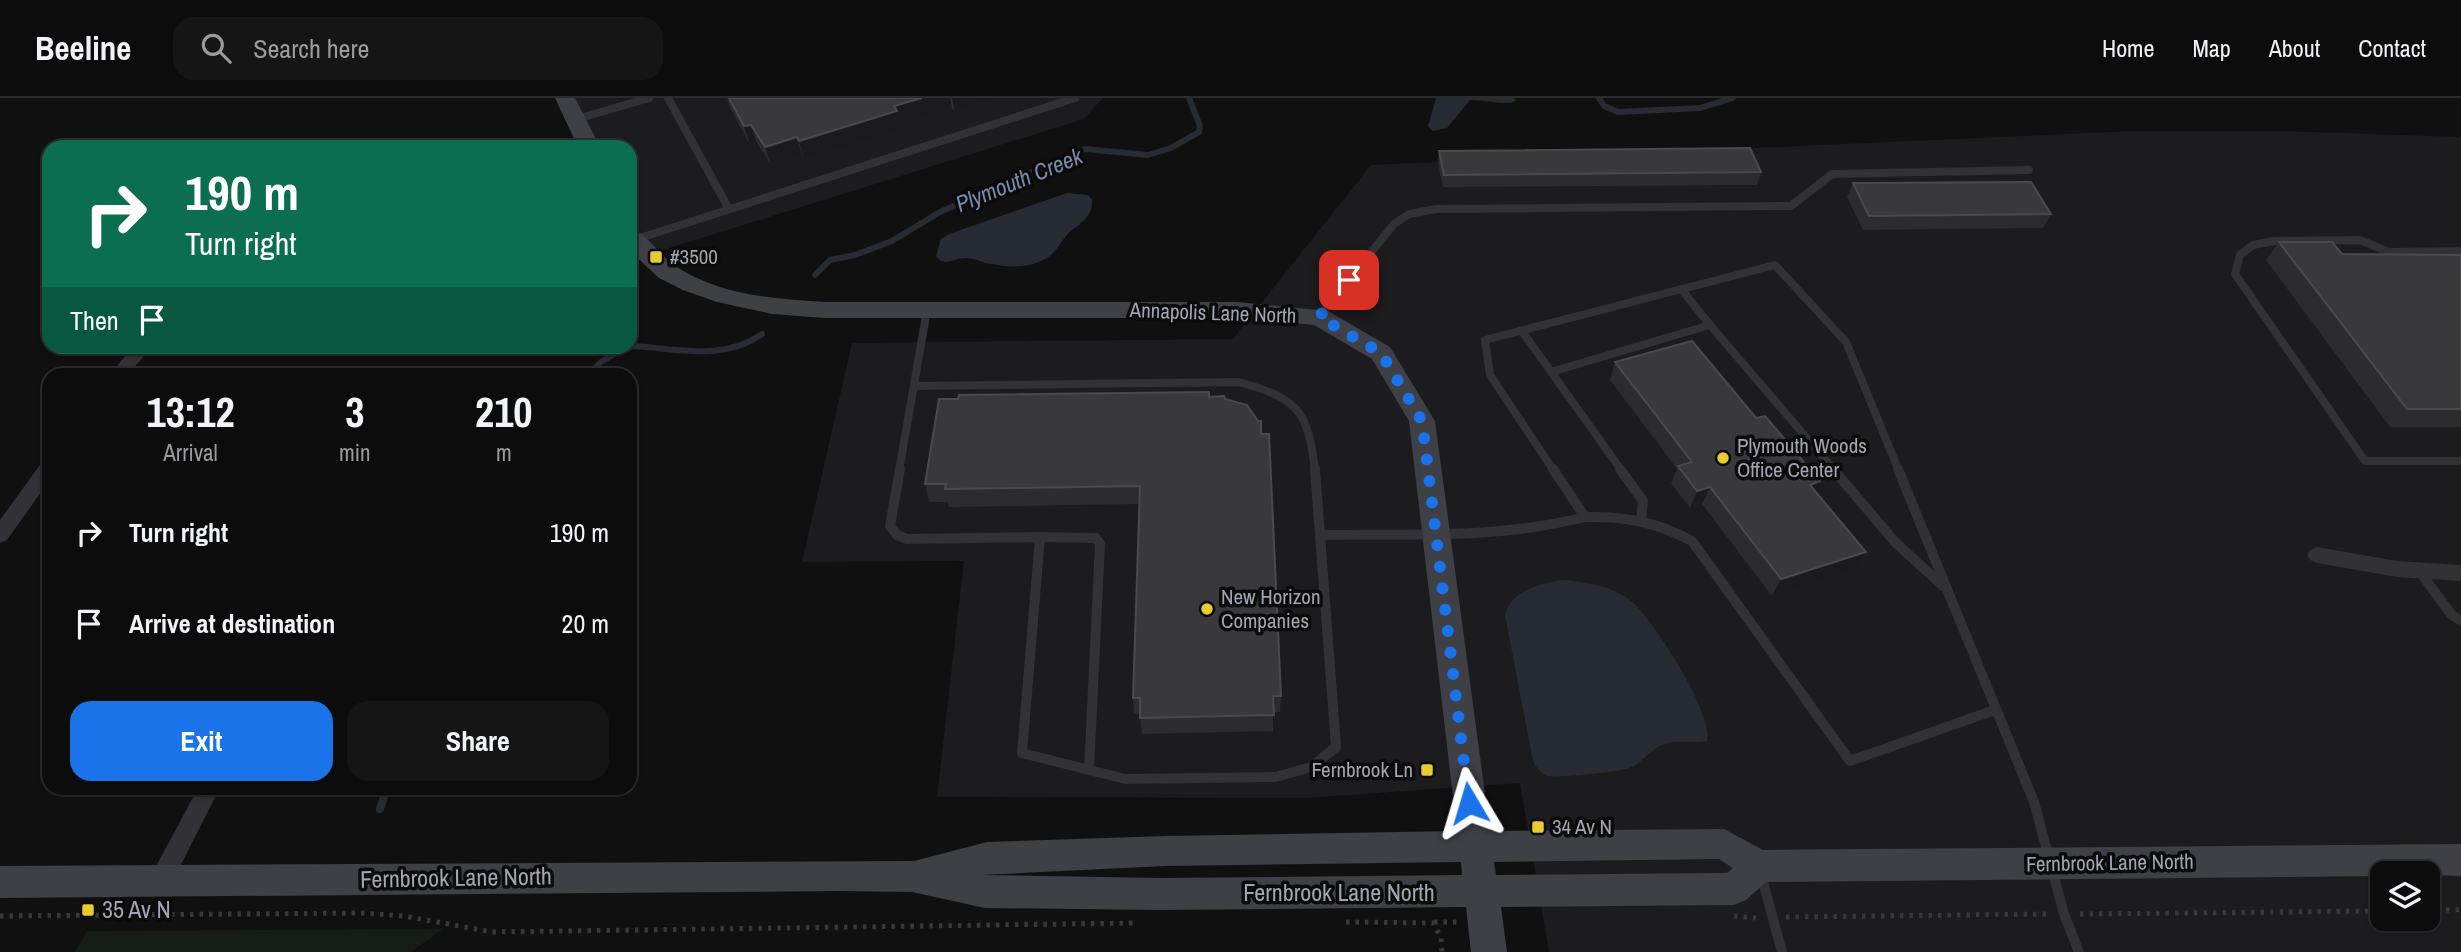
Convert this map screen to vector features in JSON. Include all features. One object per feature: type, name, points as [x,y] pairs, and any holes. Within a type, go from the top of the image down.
[{"type":"street","points":[[565,98],[586,140]]},
{"type":"street","name":"Annapolis Lane North","points":[[637,242],[669,273],[731,299],[777,307],[1237,310],[1319,317],[1381,353],[1422,421],[1489,952]]},
{"type":"street","points":[[124,368],[137,354]]},
{"type":"street","points":[[0,535],[42,477]]},
{"type":"street","points":[[2317,555],[2420,572],[2461,573]]},
{"type":"street","points":[[161,880],[205,795]]},
{"type":"street","name":"Fernbrook Lane North","points":[[912,876],[987,858],[1165,851],[1724,844],[1759,866],[2461,860]]},
{"type":"street","name":"Fernbrook Lane North","points":[[0,883],[912,876],[985,892],[1480,892],[1734,889],[1759,866]]},
{"type":"lane","points":[[577,119],[649,98]]},
{"type":"lane","points":[[668,98],[729,209]]},
{"type":"lane","points":[[637,236],[729,209],[1075,98]]},
{"type":"lane","points":[[1319,317],[1394,224],[1409,214],[1422,211],[1791,206],[1832,174],[2029,170]]},
{"type":"lane","points":[[2461,251],[2389,251],[2360,240],[2274,241],[2253,245],[2241,255],[2235,274],[2365,461],[2461,461]]},
{"type":"lane","points":[[1585,517],[1490,375],[1485,340],[1775,265],[1846,342],[1994,710],[2034,802],[2064,914],[2079,952]]},
{"type":"lane","points":[[1681,289],[1895,541],[1946,589]]},
{"type":"lane","points":[[927,310],[890,526],[897,535],[923,540],[1096,538],[1100,544],[1088,769]]},
{"type":"lane","points":[[1551,372],[1710,325]]},
{"type":"lane","points":[[1521,331],[1643,500],[1641,520]]},
{"type":"lane","points":[[914,386],[1238,382],[1265,389],[1285,399],[1302,414],[1310,432],[1336,747],[1311,767],[1276,777],[1125,779],[1022,753],[1040,537]]},
{"type":"lane","points":[[1320,534],[1508,532],[1541,528],[1585,517],[1616,516],[1666,526],[1692,541],[1850,761],[1994,710]]},
{"type":"lane","points":[[2420,572],[2451,614],[2461,621]]},
{"type":"lane","points":[[1759,866],[1782,952]]},
{"type":"path","points":[[2440,910],[2461,910]]},
{"type":"path","points":[[1730,915],[1772,918],[2370,911]]},
{"type":"path","points":[[0,916],[362,913],[404,916],[492,932],[1147,923]]},
{"type":"path","points":[[1334,922],[1433,923],[1441,937],[1443,952]]},
{"type":"shaded area","points":[[561,98],[1103,98],[1084,119],[647,255],[637,242],[637,140],[586,140]]},
{"type":"shaded area","points":[[1436,98],[1514,98],[1516,101],[1506,103],[1470,100],[1447,128],[1433,131],[1428,126]]},
{"type":"shaded area","points":[[2135,131],[2280,131],[2461,137],[2461,952],[1549,952],[1520,783],[1306,798],[937,797],[964,561],[802,562],[852,343],[1233,339],[1371,165]]},
{"type":"shaded area","points":[[1067,193],[1088,195],[1092,200],[1091,210],[1045,259],[1030,265],[1007,266],[969,258],[946,262],[936,256],[941,239],[949,234]]},
{"type":"shaded area","points":[[1564,580],[1591,584],[1616,592],[1641,611],[1667,646],[1692,690],[1707,728],[1707,741],[1664,744],[1634,766],[1623,770],[1548,776],[1539,770],[1533,761],[1505,615],[1514,599],[1528,589]]},
{"type":"shaded area","points":[[443,929],[411,952],[75,952],[87,931]]},
{"type":"building","points":[[729,98],[922,98],[894,106],[897,111],[799,141],[797,137],[765,147],[751,125],[744,126]]},
{"type":"building","points":[[1750,148],[1761,172],[1444,175],[1439,151]]},
{"type":"building","points":[[2031,182],[2051,214],[1869,216],[1853,183]]},
{"type":"building","points":[[2279,242],[2332,242],[2342,254],[2461,255],[2461,409],[2407,409]]},
{"type":"building","name":"Plymouth Woods Office Center","points":[[1692,341],[1756,418],[1765,416],[1820,481],[1810,485],[1866,552],[1781,579],[1710,487],[1697,491],[1678,466],[1692,462],[1615,362]]},
{"type":"building","name":"New Horizon Companies","points":[[1209,392],[1209,397],[1224,396],[1225,399],[1247,405],[1258,421],[1261,421],[1261,434],[1269,434],[1281,696],[1273,696],[1274,715],[1140,718],[1140,698],[1133,698],[1140,486],[945,489],[946,484],[925,484],[939,399],[958,399],[959,395]]},
{"type":"waterway","name":"Plymouth Creek","points":[[815,275],[830,260],[855,255],[892,241],[940,212],[1085,149],[1148,155],[1171,148],[1199,132],[1200,126],[1189,98]]},
{"type":"waterway","name":"Plymouth Creek","points":[[1599,98],[1604,106],[1618,112],[1700,108],[1733,98]]},
{"type":"waterway","name":"Plymouth Creek","points":[[637,347],[715,351],[747,343],[762,334]]},
{"type":"waterway","name":"Plymouth Creek","points":[[595,368],[614,354]]},
{"type":"waterway","name":"Plymouth Creek","points":[[380,809],[385,795]]},
{"type":"place","name":"#3500","points":[[656,257]]},
{"type":"place","name":"Plymouth Woods Office Center","points":[[1723,458]]},
{"type":"place","name":"New Horizon Companies","points":[[1207,609]]},
{"type":"place","name":"Fernbrook Ln","points":[[1427,770]]},
{"type":"place","name":"34 Av N","points":[[1538,827]]},
{"type":"place","name":"35 Av N","points":[[88,910]]},
{"type":"route","points":[[1349,280],[1319,317],[1381,353],[1422,421],[1469,803]]}]
